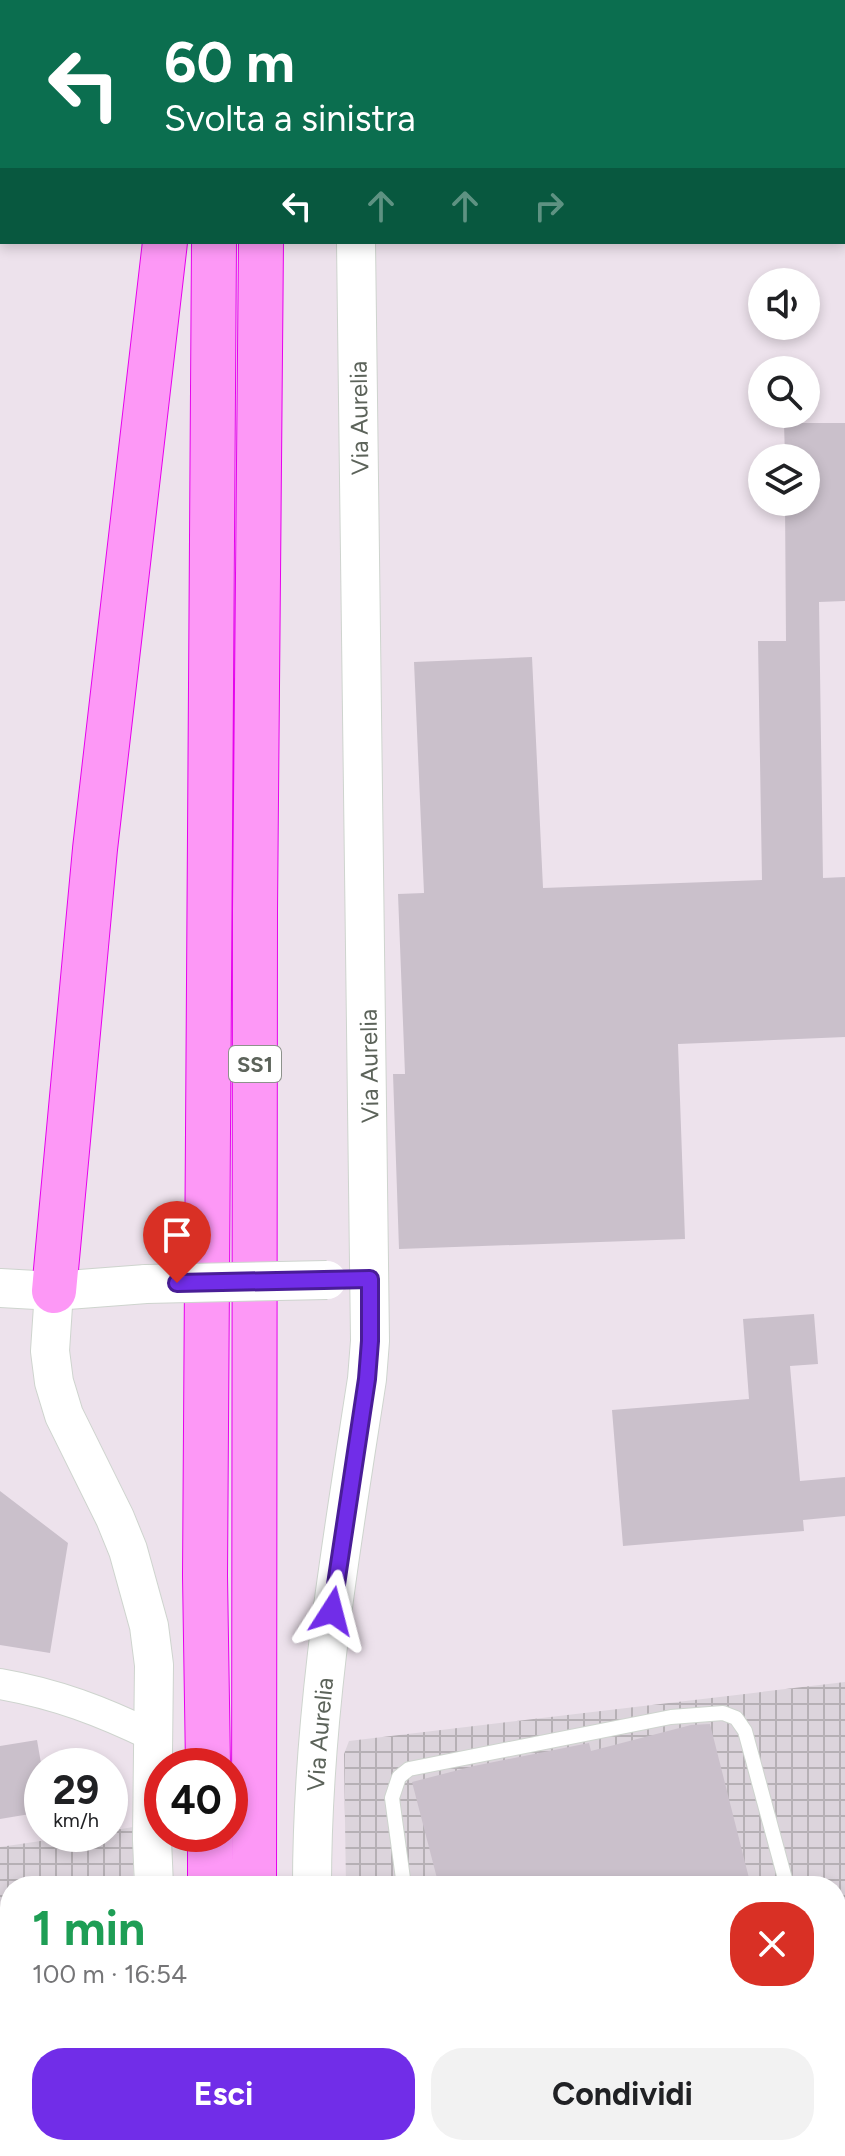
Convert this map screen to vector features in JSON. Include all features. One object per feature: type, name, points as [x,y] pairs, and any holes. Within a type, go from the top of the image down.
[{"type":"highway","points":[[54,1291],[95,849],[165,244]]},
{"type":"highway","name":"SS1","points":[[208,1748],[205,1576],[214,244]]},
{"type":"highway","name":"SS1","points":[[254,1876],[255,926],[261,244]]},
{"type":"highway","points":[[210,1852],[210,1876]]},
{"type":"street","name":"Via Aurelia","points":[[312,1876],[317,1749],[332,1611],[370,1341],[356,244]]},
{"type":"street","points":[[0,1288],[54,1291],[146,1284],[370,1279]]},
{"type":"street","points":[[54,1291],[50,1351],[54,1382],[64,1415],[119,1529],[149,1626],[154,1665],[154,1876]]},
{"type":"street","points":[[0,1684],[47,1693],[87,1706],[153,1736]]},
{"type":"lane","points":[[403,1876],[392,1798],[399,1777],[409,1769],[671,1717],[723,1713],[736,1718],[745,1731],[784,1876]]},
{"type":"shaded area","points":[[845,1682],[845,1876],[346,1876],[344,1754],[349,1741]]},
{"type":"shaded area","points":[[133,1827],[133,1876],[0,1876],[0,1847],[24,1843],[24,1852],[128,1852],[128,1828]]},
{"type":"building","points":[[820,423],[845,423],[845,601],[819,602],[823,878],[845,877],[845,1037],[678,1044],[685,1239],[399,1249],[393,1074],[405,1074],[398,894],[424,893],[414,662],[532,657],[543,888],[762,880],[758,641],[786,641],[785,516],[820,516],[820,444],[785,444],[784,428],[820,428]]},
{"type":"building","points":[[814,1314],[818,1364],[790,1366],[800,1481],[845,1477],[845,1516],[803,1520],[804,1531],[623,1546],[612,1410],[749,1399],[743,1319]]},
{"type":"building","points":[[0,1491],[68,1543],[50,1653],[0,1645]]},
{"type":"building","points":[[710,1724],[748,1876],[436,1876],[412,1782],[589,1743],[591,1751],[691,1725]]},
{"type":"building","points":[[37,1740],[38,1748],[24,1748],[24,1815],[0,1819],[0,1746]]},
{"type":"route","points":[[177,1283],[370,1279],[367,1379],[332,1611]]}]
